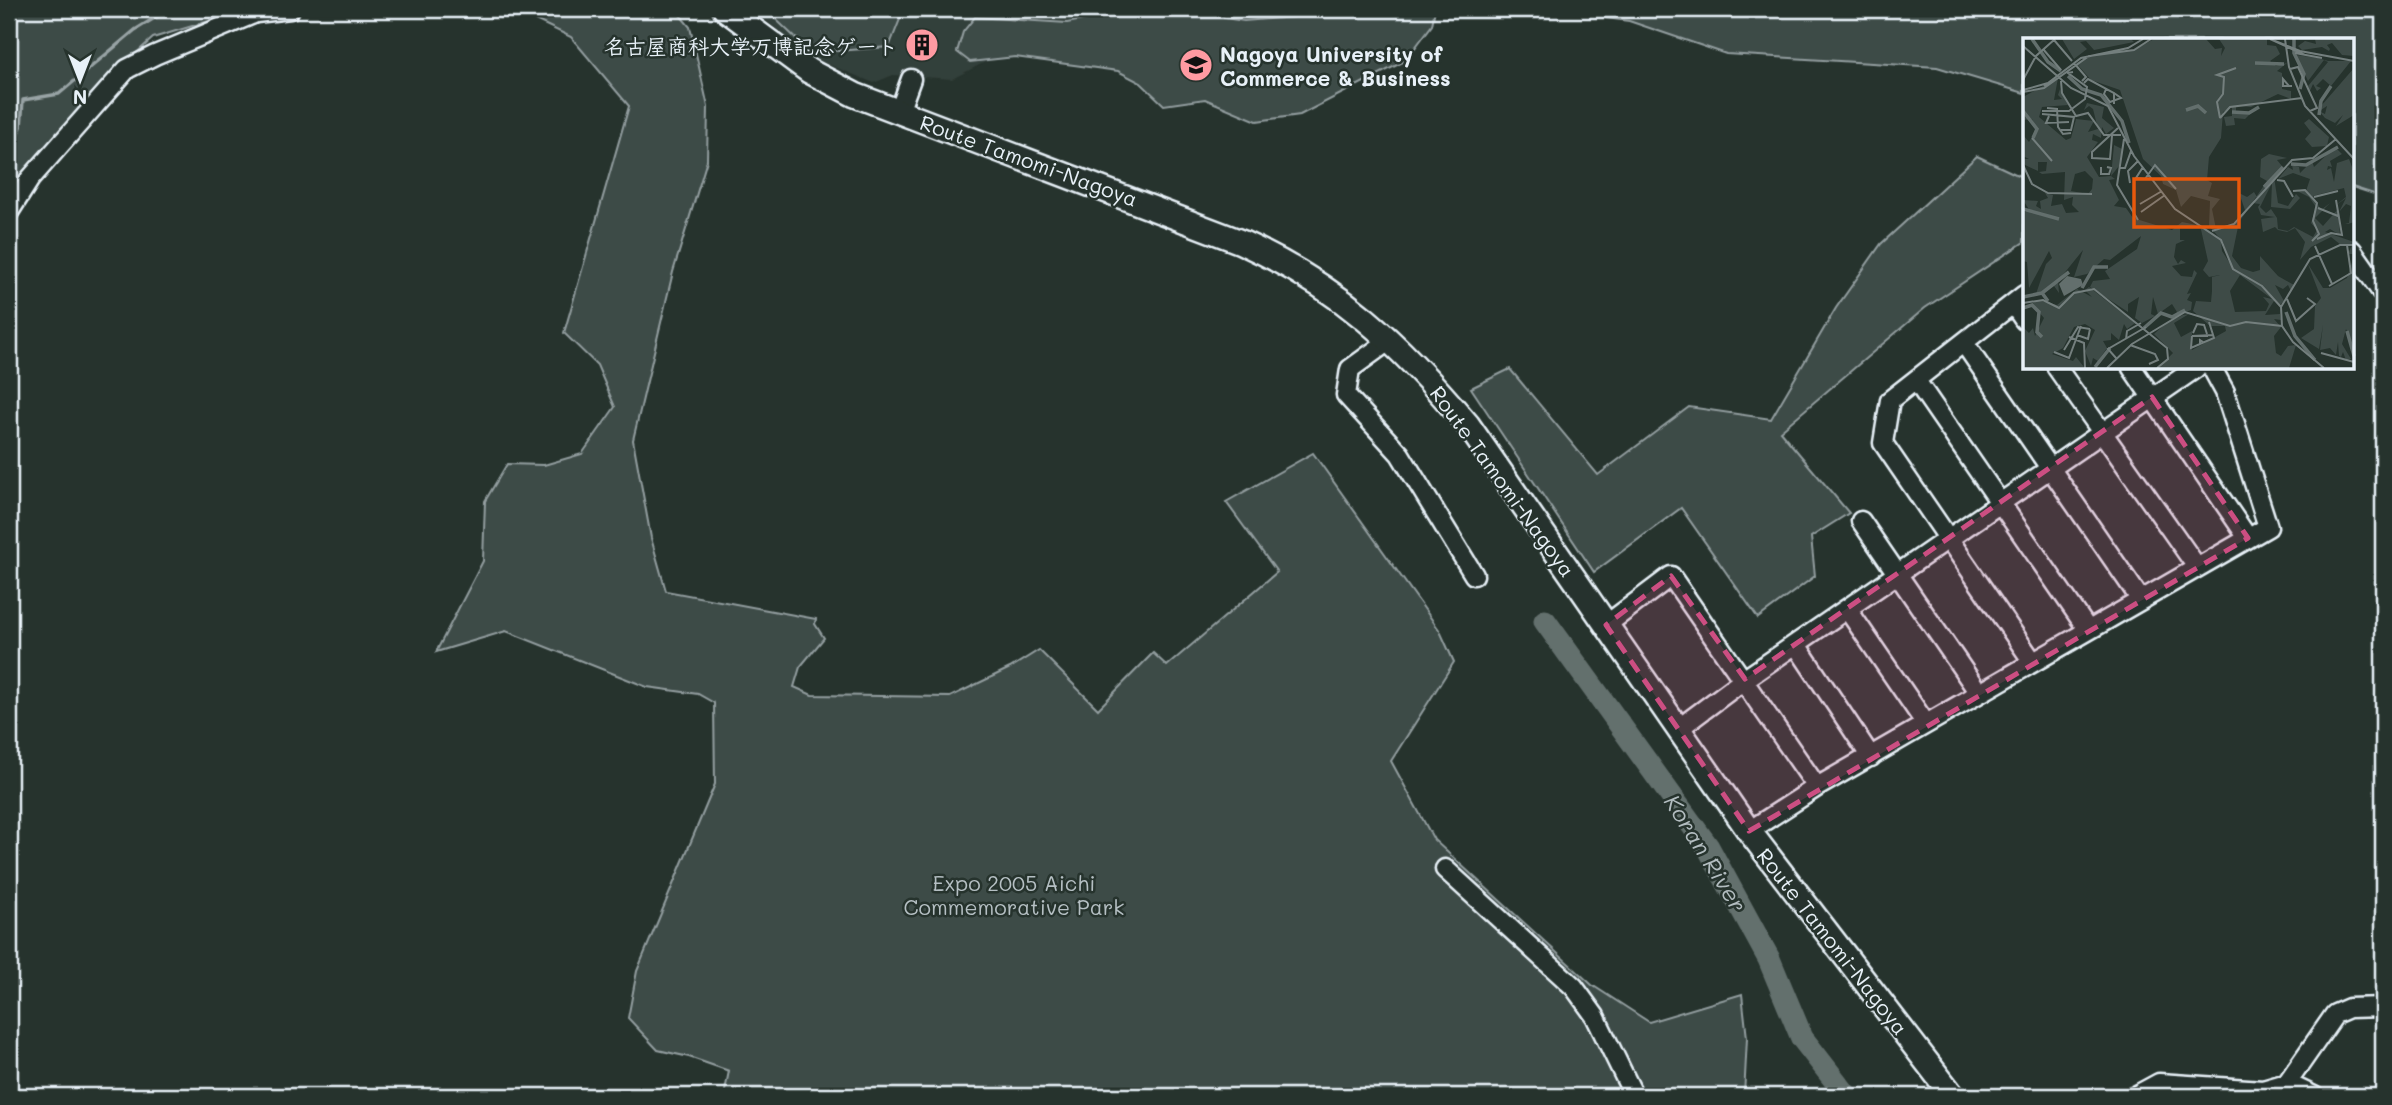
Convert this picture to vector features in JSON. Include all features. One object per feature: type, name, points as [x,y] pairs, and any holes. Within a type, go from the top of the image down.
[{"type":"main road","name":"Route Tamomi-Nagoya","points":[[724,9],[809,71],[855,95],[1241,242],[1283,261],[1366,317],[1423,372],[1468,425],[1749,831],[1952,1096]]},
{"type":"street","points":[[9,212],[30,179],[127,69],[256,13],[290,9]]},
{"type":"street","points":[[899,112],[911,79]]},
{"type":"street","points":[[2354,253],[2383,294]]},
{"type":"street","points":[[2019,299],[1890,400],[1883,443],[2033,662]]},
{"type":"street","points":[[1390,340],[1350,369],[1346,395],[1400,454],[1474,575]]},
{"type":"street","points":[[1965,343],[2141,600]]},
{"type":"street","points":[[2058,369],[2197,567]]},
{"type":"street","points":[[2133,369],[2248,538]]},
{"type":"street","points":[[1678,729],[2194,369]]},
{"type":"street","points":[[1749,831],[1817,787],[2268,527],[2225,392],[2213,369]]},
{"type":"street","points":[[1916,382],[2088,630]]},
{"type":"street","points":[[1861,521],[1979,693]]},
{"type":"street","points":[[1606,625],[1671,576],[1817,787]]},
{"type":"street","points":[[1848,610],[1926,724]]},
{"type":"street","points":[[1797,646],[1871,757]]},
{"type":"street","points":[[1445,869],[1574,987],[1595,1016],[1634,1096]]},
{"type":"street","points":[[2136,1096],[2159,1083],[2263,1090],[2287,1083],[2335,1014],[2349,1008],[2383,1007]]},
{"type":"street","points":[[2287,1083],[2314,1096]]},
{"type":"highlighted area","points":[[2152,397],[2248,538],[1749,831],[1606,625],[1671,576],[1745,679]]},
{"type":"shaded area","name":"Nagoya University of Commerce & Business","points":[[753,9],[1381,9],[1300,115],[1257,121],[1205,99],[1164,105],[1141,83],[1118,71],[1015,57],[993,58],[952,79],[893,75],[874,83],[808,56]]},
{"type":"green space","points":[[9,9],[242,11],[153,38],[89,96],[9,193]]},
{"type":"green space","name":"Expo 2005 Aichi Commemorative Park","points":[[528,9],[675,9],[690,27],[708,107],[707,160],[673,272],[633,440],[651,538],[666,591],[816,619],[815,624],[824,638],[800,667],[794,687],[812,695],[950,697],[1010,668],[1039,650],[1098,709],[1153,653],[1167,666],[1277,572],[1226,502],[1313,453],[1440,631],[1454,662],[1391,761],[1434,840],[1592,985],[1649,1022],[1742,994],[1747,1038],[1744,1096],[724,1096],[729,1071],[658,1050],[628,1018],[637,971],[715,784],[714,703],[698,694],[647,687],[506,631],[436,652],[483,561],[485,501],[507,464],[544,465],[582,454],[615,407],[597,365],[564,333],[629,106],[571,37],[529,17]]},
{"type":"green space","points":[[765,9],[904,9],[889,47],[837,51],[804,46]]},
{"type":"green space","name":"Nagoya University of Commerce & Business","points":[[1140,9],[1210,9],[1225,18],[1244,21],[1294,17],[1296,9],[1435,9],[1432,25],[1405,61],[1300,115],[1257,121],[1205,99],[1164,105],[1141,83],[1118,71],[1015,57],[970,62],[957,52],[963,32],[975,17],[1067,23]]},
{"type":"green space","points":[[1596,9],[2383,9],[2383,197],[2354,188],[2354,38],[2023,38],[2023,93],[1937,67],[1726,54],[1629,21],[1606,18]]},
{"type":"green space","points":[[1977,156],[2023,178],[2023,243],[1925,308],[1780,431],[1849,513],[1811,537],[1815,576],[1758,618],[1681,508],[1594,572],[1471,388],[1510,369],[1598,475],[1689,407],[1771,419],[1836,308],[1881,244]]},
{"type":"waterway","points":[[9,151],[21,127],[23,100],[59,94],[135,30],[161,14],[181,9]]},
{"type":"waterway","name":"Koran River","points":[[1545,621],[1708,847],[1769,959],[1802,1038],[1847,1096]]},
{"type":"place","name":"名古屋商科大学万博記念ゲート","points":[[922,45]]},
{"type":"place","name":"Nagoya University of Commerce & Business","points":[[1196,65]]}]
